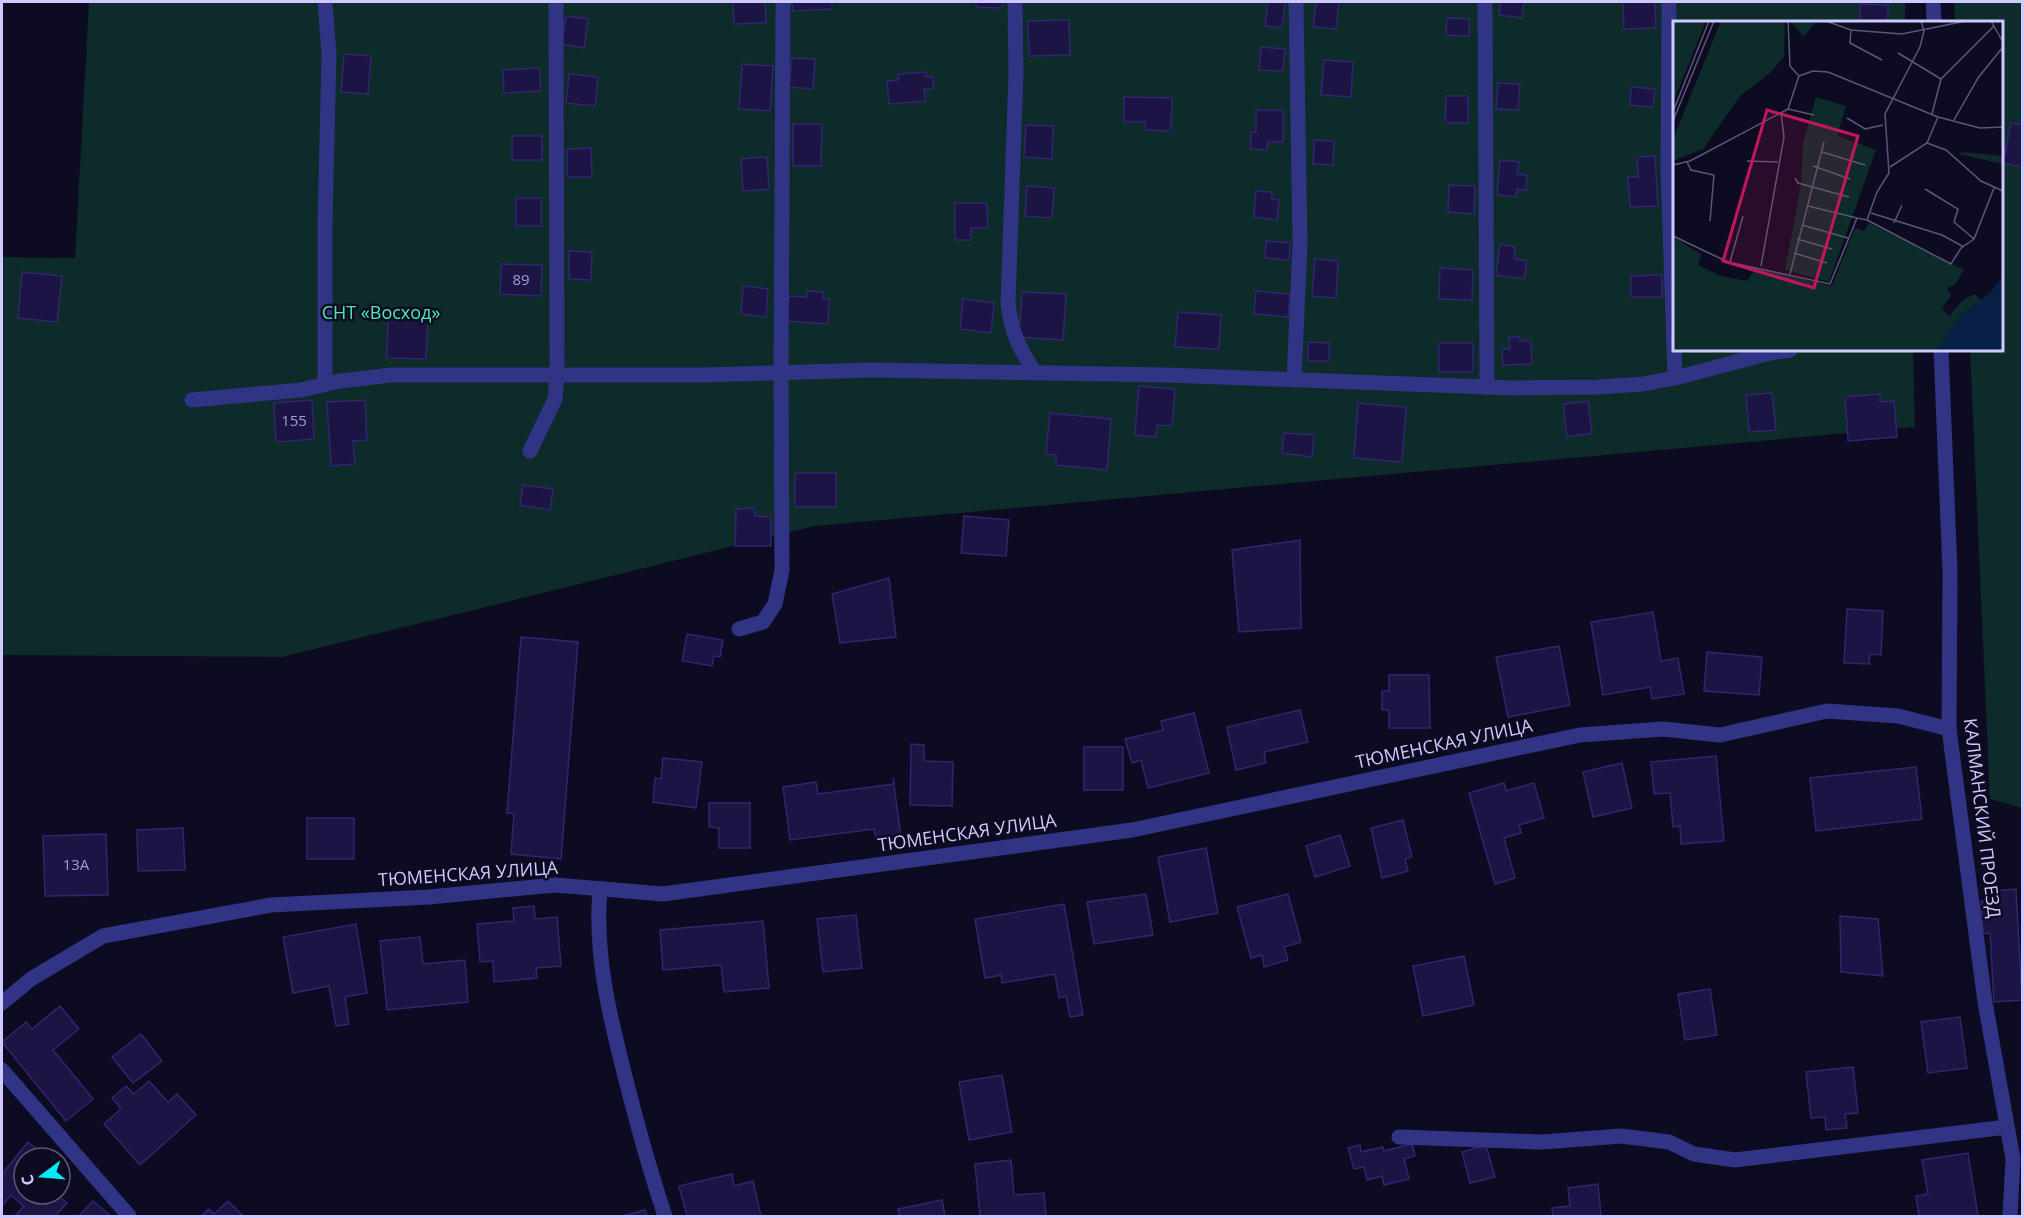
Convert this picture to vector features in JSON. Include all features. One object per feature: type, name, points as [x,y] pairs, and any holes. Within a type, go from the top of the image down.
[{"type":"street","points":[[325,2],[329,54],[325,222],[325,384]]},
{"type":"street","points":[[530,452],[555,399],[557,375],[556,2]]},
{"type":"street","points":[[739,629],[763,621],[775,604],[782,570],[783,2]]},
{"type":"street","points":[[1015,2],[1016,72],[1008,304],[1011,327],[1017,344],[1035,373]]},
{"type":"street","points":[[1294,380],[1300,244],[1296,2]]},
{"type":"street","points":[[1485,2],[1487,387]]},
{"type":"street","points":[[1669,2],[1668,168],[1673,318]]},
{"type":"street","points":[[1933,2],[1934,21]]},
{"type":"street","points":[[1674,351],[1675,378]]},
{"type":"street","points":[[192,400],[301,390],[325,384],[392,375],[781,373],[872,370],[1487,387],[1598,387],[1643,384],[1675,378],[1780,351]]},
{"type":"street","name":"КАЛМАНСКИЙ ПРОЕЗД","points":[[1941,351],[1950,572],[1949,729],[1985,1002],[2013,1159],[2010,1216]]},
{"type":"street","name":"ТЮМЕНСКАЯ УЛИЦА","points":[[2,1003],[31,980],[103,936],[271,905],[429,897],[555,885],[663,894],[1132,830],[1580,735],[1663,729],[1720,735],[1827,711],[1898,716],[1949,729]]},
{"type":"street","points":[[600,889],[597,920],[601,968],[619,1055],[643,1147],[665,1216]]},
{"type":"street","points":[[2,1070],[129,1216]]},
{"type":"street","points":[[1399,1137],[1542,1142],[1621,1136],[1669,1142],[1694,1154],[1735,1160],[2007,1127]]},
{"type":"green space","name":"СНТ «Восход»","points":[[89,2],[1905,2],[1905,21],[1673,21],[1673,351],[1913,351],[1915,427],[815,526],[282,657],[2,655],[2,257],[75,258]]},
{"type":"green space","points":[[1954,2],[2022,2],[2022,808],[1990,799],[1970,351],[2003,351],[2003,21],[1955,21]]},
{"type":"building","points":[[733,2],[765,2],[766,23],[734,24]]},
{"type":"building","points":[[792,2],[832,2],[832,9],[793,11]]},
{"type":"building","points":[[976,2],[1003,2],[1002,8],[976,7]]},
{"type":"building","points":[[1268,2],[1285,2],[1282,28],[1265,26]]},
{"type":"building","points":[[1316,2],[1339,2],[1336,29],[1313,27]]},
{"type":"building","points":[[1501,2],[1524,2],[1522,18],[1499,15]]},
{"type":"building","points":[[1623,2],[1655,2],[1656,28],[1624,29]]},
{"type":"building","points":[[1860,4],[1888,5],[1888,21],[1860,21]]},
{"type":"building","points":[[566,16],[588,19],[584,48],[562,44]]},
{"type":"building","points":[[1447,18],[1469,19],[1469,36],[1446,35]]},
{"type":"building","points":[[1069,20],[1070,55],[1029,56],[1028,21]]},
{"type":"building","points":[[1261,47],[1285,49],[1283,71],[1259,70]]},
{"type":"building","points":[[344,54],[371,56],[368,94],[341,92]]},
{"type":"building","points":[[792,58],[815,59],[813,89],[789,87]]},
{"type":"building","points":[[1324,60],[1353,62],[1351,97],[1321,95]]},
{"type":"building","points":[[742,64],[773,66],[770,111],[739,109]]},
{"type":"building","points":[[539,68],[541,91],[504,93],[503,70]]},
{"type":"building","points":[[926,72],[926,77],[933,77],[933,89],[924,89],[925,101],[889,104],[887,81],[898,80],[898,74]]},
{"type":"building","points":[[569,74],[598,77],[595,106],[566,103]]},
{"type":"building","points":[[1498,83],[1520,84],[1518,110],[1496,109]]},
{"type":"building","points":[[1631,87],[1655,89],[1653,107],[1630,105]]},
{"type":"building","points":[[1446,96],[1468,96],[1468,123],[1445,123]]},
{"type":"building","points":[[1124,97],[1172,98],[1171,131],[1145,130],[1146,122],[1124,122]]},
{"type":"building","points":[[1256,110],[1283,110],[1283,142],[1268,142],[1267,150],[1251,149],[1251,132],[1256,132]]},
{"type":"building","points":[[2011,123],[2022,125],[2022,167],[2003,163]]},
{"type":"building","points":[[793,124],[822,124],[821,166],[793,166]]},
{"type":"building","points":[[1026,125],[1053,126],[1052,159],[1024,157]]},
{"type":"building","points":[[512,136],[542,136],[542,160],[512,160]]},
{"type":"building","points":[[1314,140],[1334,141],[1333,165],[1313,164]]},
{"type":"building","points":[[591,148],[592,177],[567,177],[567,149]]},
{"type":"building","points":[[1655,156],[1658,206],[1630,207],[1628,177],[1638,177],[1637,157]]},
{"type":"building","points":[[767,157],[769,189],[743,191],[741,159]]},
{"type":"building","points":[[1500,160],[1519,162],[1517,174],[1527,175],[1526,190],[1517,189],[1516,197],[1497,195]]},
{"type":"building","points":[[1449,185],[1475,186],[1474,214],[1448,212]]},
{"type":"building","points":[[1027,186],[1054,188],[1052,218],[1025,216]]},
{"type":"building","points":[[1256,191],[1272,192],[1272,199],[1279,200],[1277,220],[1254,217]]},
{"type":"building","points":[[516,198],[541,198],[541,226],[516,226]]},
{"type":"building","points":[[955,203],[987,203],[988,228],[971,228],[971,240],[955,240]]},
{"type":"building","points":[[1266,241],[1290,243],[1289,260],[1265,258]]},
{"type":"building","points":[[1500,244],[1515,247],[1514,259],[1527,261],[1524,279],[1496,275]]},
{"type":"building","points":[[569,251],[592,252],[591,280],[569,279]]},
{"type":"building","points":[[1315,259],[1338,261],[1336,298],[1312,296]]},
{"type":"building","points":[[501,264],[542,265],[541,296],[500,294]]},
{"type":"building","points":[[1440,268],[1473,270],[1472,300],[1439,299]]},
{"type":"building","points":[[22,272],[62,276],[57,322],[18,318]]},
{"type":"building","points":[[1662,275],[1662,297],[1631,297],[1631,276]]},
{"type":"building","points":[[743,286],[768,289],[766,317],[741,314]]},
{"type":"building","points":[[807,291],[823,292],[823,299],[829,299],[828,324],[787,321],[789,296],[806,297]]},
{"type":"building","points":[[1256,291],[1290,294],[1288,317],[1254,314]]},
{"type":"building","points":[[1022,292],[1066,294],[1063,340],[1019,337]]},
{"type":"building","points":[[963,299],[994,303],[991,333],[960,329]]},
{"type":"building","points":[[1178,312],[1221,315],[1219,349],[1175,347]]},
{"type":"building","points":[[388,316],[428,318],[426,359],[387,358]]},
{"type":"building","points":[[1509,337],[1520,337],[1520,341],[1531,341],[1532,364],[1503,365],[1502,349],[1510,349]]},
{"type":"building","points":[[1308,342],[1329,343],[1329,361],[1308,361]]},
{"type":"building","points":[[1439,343],[1473,343],[1473,372],[1439,372]]},
{"type":"building","points":[[1139,386],[1175,389],[1172,426],[1157,425],[1156,437],[1135,435]]},
{"type":"building","points":[[1772,393],[1776,430],[1749,432],[1746,395]]},
{"type":"building","points":[[1880,394],[1880,402],[1894,401],[1897,437],[1848,441],[1845,397]]},
{"type":"building","points":[[312,400],[314,439],[276,442],[274,403]]},
{"type":"building","points":[[365,400],[367,440],[353,441],[355,464],[331,466],[327,402]]},
{"type":"building","points":[[1588,401],[1592,433],[1567,437],[1563,404]]},
{"type":"building","points":[[1358,403],[1406,407],[1402,462],[1354,458]]},
{"type":"building","points":[[1050,413],[1111,419],[1107,470],[1056,465],[1056,455],[1046,454]]},
{"type":"building","points":[[1284,433],[1314,435],[1312,457],[1282,453]]},
{"type":"building","points":[[795,473],[836,473],[836,507],[795,507]]},
{"type":"building","points":[[523,485],[553,489],[550,510],[520,505]]},
{"type":"building","points":[[754,508],[755,516],[771,517],[771,546],[735,546],[736,509]]},
{"type":"building","points":[[964,516],[1009,520],[1006,556],[961,553]]},
{"type":"building","points":[[1300,540],[1301,628],[1239,632],[1232,550]]},
{"type":"building","points":[[889,578],[896,637],[840,643],[832,594]]},
{"type":"building","points":[[1847,609],[1883,611],[1881,655],[1870,654],[1869,664],[1844,663]]},
{"type":"building","points":[[1653,612],[1661,661],[1678,658],[1684,694],[1652,699],[1650,687],[1603,695],[1591,622]]},
{"type":"building","points":[[687,634],[723,640],[720,657],[714,656],[712,666],[682,661]]},
{"type":"building","points":[[521,637],[578,642],[561,859],[511,854],[514,813],[507,813]]},
{"type":"building","points":[[1559,646],[1570,705],[1508,717],[1496,657]]},
{"type":"building","points":[[1707,652],[1762,657],[1759,695],[1704,691]]},
{"type":"building","points":[[1389,675],[1429,675],[1430,728],[1389,728],[1389,710],[1382,710],[1382,691],[1389,691]]},
{"type":"building","points":[[1300,710],[1308,742],[1264,752],[1266,763],[1236,770],[1227,727]]},
{"type":"building","points":[[1194,713],[1209,773],[1148,788],[1141,760],[1132,763],[1125,739],[1163,730],[1161,721]]},
{"type":"building","points":[[911,744],[924,745],[924,761],[953,762],[952,806],[910,805]]},
{"type":"building","points":[[1084,747],[1123,747],[1123,790],[1084,790]]},
{"type":"building","points":[[1716,756],[1724,841],[1681,844],[1680,826],[1673,827],[1670,793],[1654,794],[1651,762]]},
{"type":"building","points":[[663,758],[702,762],[696,808],[653,802],[655,778],[661,779]]},
{"type":"building","points":[[1622,763],[1632,808],[1593,817],[1583,772]]},
{"type":"building","points":[[1916,767],[1922,819],[1816,831],[1810,778]]},
{"type":"building","points":[[816,782],[818,794],[894,784],[901,837],[876,841],[874,829],[790,840],[783,787]]},
{"type":"building","points":[[1504,783],[1506,791],[1534,783],[1544,818],[1519,825],[1521,833],[1504,838],[1515,878],[1495,884],[1469,793]]},
{"type":"building","points":[[709,803],[750,803],[750,848],[719,848],[719,828],[709,827]]},
{"type":"building","points":[[307,818],[354,818],[354,859],[307,859]]},
{"type":"building","points":[[1403,820],[1412,857],[1405,859],[1408,871],[1382,878],[1371,828]]},
{"type":"building","points":[[183,828],[185,870],[138,871],[137,830]]},
{"type":"building","points":[[106,834],[108,895],[45,896],[43,836]]},
{"type":"building","points":[[1340,835],[1350,866],[1315,877],[1306,846]]},
{"type":"building","points":[[1206,848],[1218,913],[1170,922],[1158,857]]},
{"type":"building","points":[[2016,889],[2022,1000],[1994,1002],[1990,933],[1983,934],[1981,901],[1992,900],[1992,891]]},
{"type":"building","points":[[1146,894],[1153,935],[1094,944],[1087,902]]},
{"type":"building","points":[[1288,894],[1301,942],[1284,947],[1288,960],[1264,967],[1262,955],[1251,958],[1237,907]]},
{"type":"building","points":[[1064,904],[1083,1015],[1070,1017],[1066,996],[1059,998],[1055,974],[1002,983],[1001,975],[985,978],[975,919]]},
{"type":"building","points":[[534,906],[535,919],[557,917],[561,966],[536,968],[537,978],[494,982],[493,961],[480,962],[477,924],[514,921],[513,908]]},
{"type":"building","points":[[856,915],[862,968],[823,972],[817,919]]},
{"type":"building","points":[[1840,916],[1878,919],[1883,976],[1841,972]]},
{"type":"building","points":[[763,921],[769,988],[724,992],[721,965],[663,970],[660,930]]},
{"type":"building","points":[[356,924],[367,993],[345,997],[349,1024],[336,1026],[329,986],[293,993],[283,937]]},
{"type":"building","points":[[420,937],[423,964],[465,960],[468,1002],[387,1010],[380,941]]},
{"type":"building","points":[[1464,956],[1474,1005],[1423,1016],[1413,966]]},
{"type":"building","points":[[1710,989],[1717,1035],[1685,1040],[1678,994]]},
{"type":"building","points":[[60,1006],[79,1029],[53,1050],[93,1099],[66,1121],[2,1042],[26,1022],[32,1029]]},
{"type":"building","points":[[1960,1017],[1967,1068],[1928,1073],[1921,1022]]},
{"type":"building","points":[[141,1034],[162,1061],[133,1083],[112,1057]]},
{"type":"building","points":[[1853,1067],[1858,1113],[1845,1114],[1847,1128],[1826,1130],[1825,1117],[1811,1118],[1806,1072]]},
{"type":"building","points":[[1002,1075],[1012,1132],[969,1140],[959,1082]]},
{"type":"building","points":[[149,1081],[168,1102],[177,1094],[196,1115],[140,1165],[104,1124],[121,1109],[112,1098],[126,1086],[134,1094]]},
{"type":"building","points":[[1412,1144],[1415,1156],[1404,1159],[1409,1179],[1384,1185],[1382,1176],[1367,1180],[1364,1167],[1354,1169],[1348,1148],[1360,1145],[1361,1152],[1383,1147],[1384,1151]]},
{"type":"building","points":[[1486,1145],[1495,1177],[1470,1183],[1462,1152]]},
{"type":"building","points":[[1968,1153],[1978,1216],[1919,1216],[1916,1196],[1928,1194],[1922,1160]]},
{"type":"building","points":[[1011,1160],[1014,1195],[1044,1193],[1046,1216],[980,1216],[975,1164]]},
{"type":"building","points":[[12,1162],[12,1196],[2,1206],[2,1174]]},
{"type":"building","points":[[732,1174],[734,1186],[753,1181],[761,1216],[687,1216],[679,1186]]},
{"type":"building","points":[[1598,1184],[1601,1216],[1553,1216],[1552,1208],[1570,1206],[1568,1188]]},
{"type":"building","points":[[942,1200],[945,1216],[900,1216],[898,1209]]},
{"type":"building","points":[[93,1201],[111,1216],[79,1216]]},
{"type":"building","points":[[228,1201],[243,1216],[201,1216],[209,1209],[214,1214]]},
{"type":"building","points":[[24,1206],[64,1206],[55,1216],[16,1215]]},
{"type":"building","points":[[645,1210],[647,1216],[622,1216]]}]
